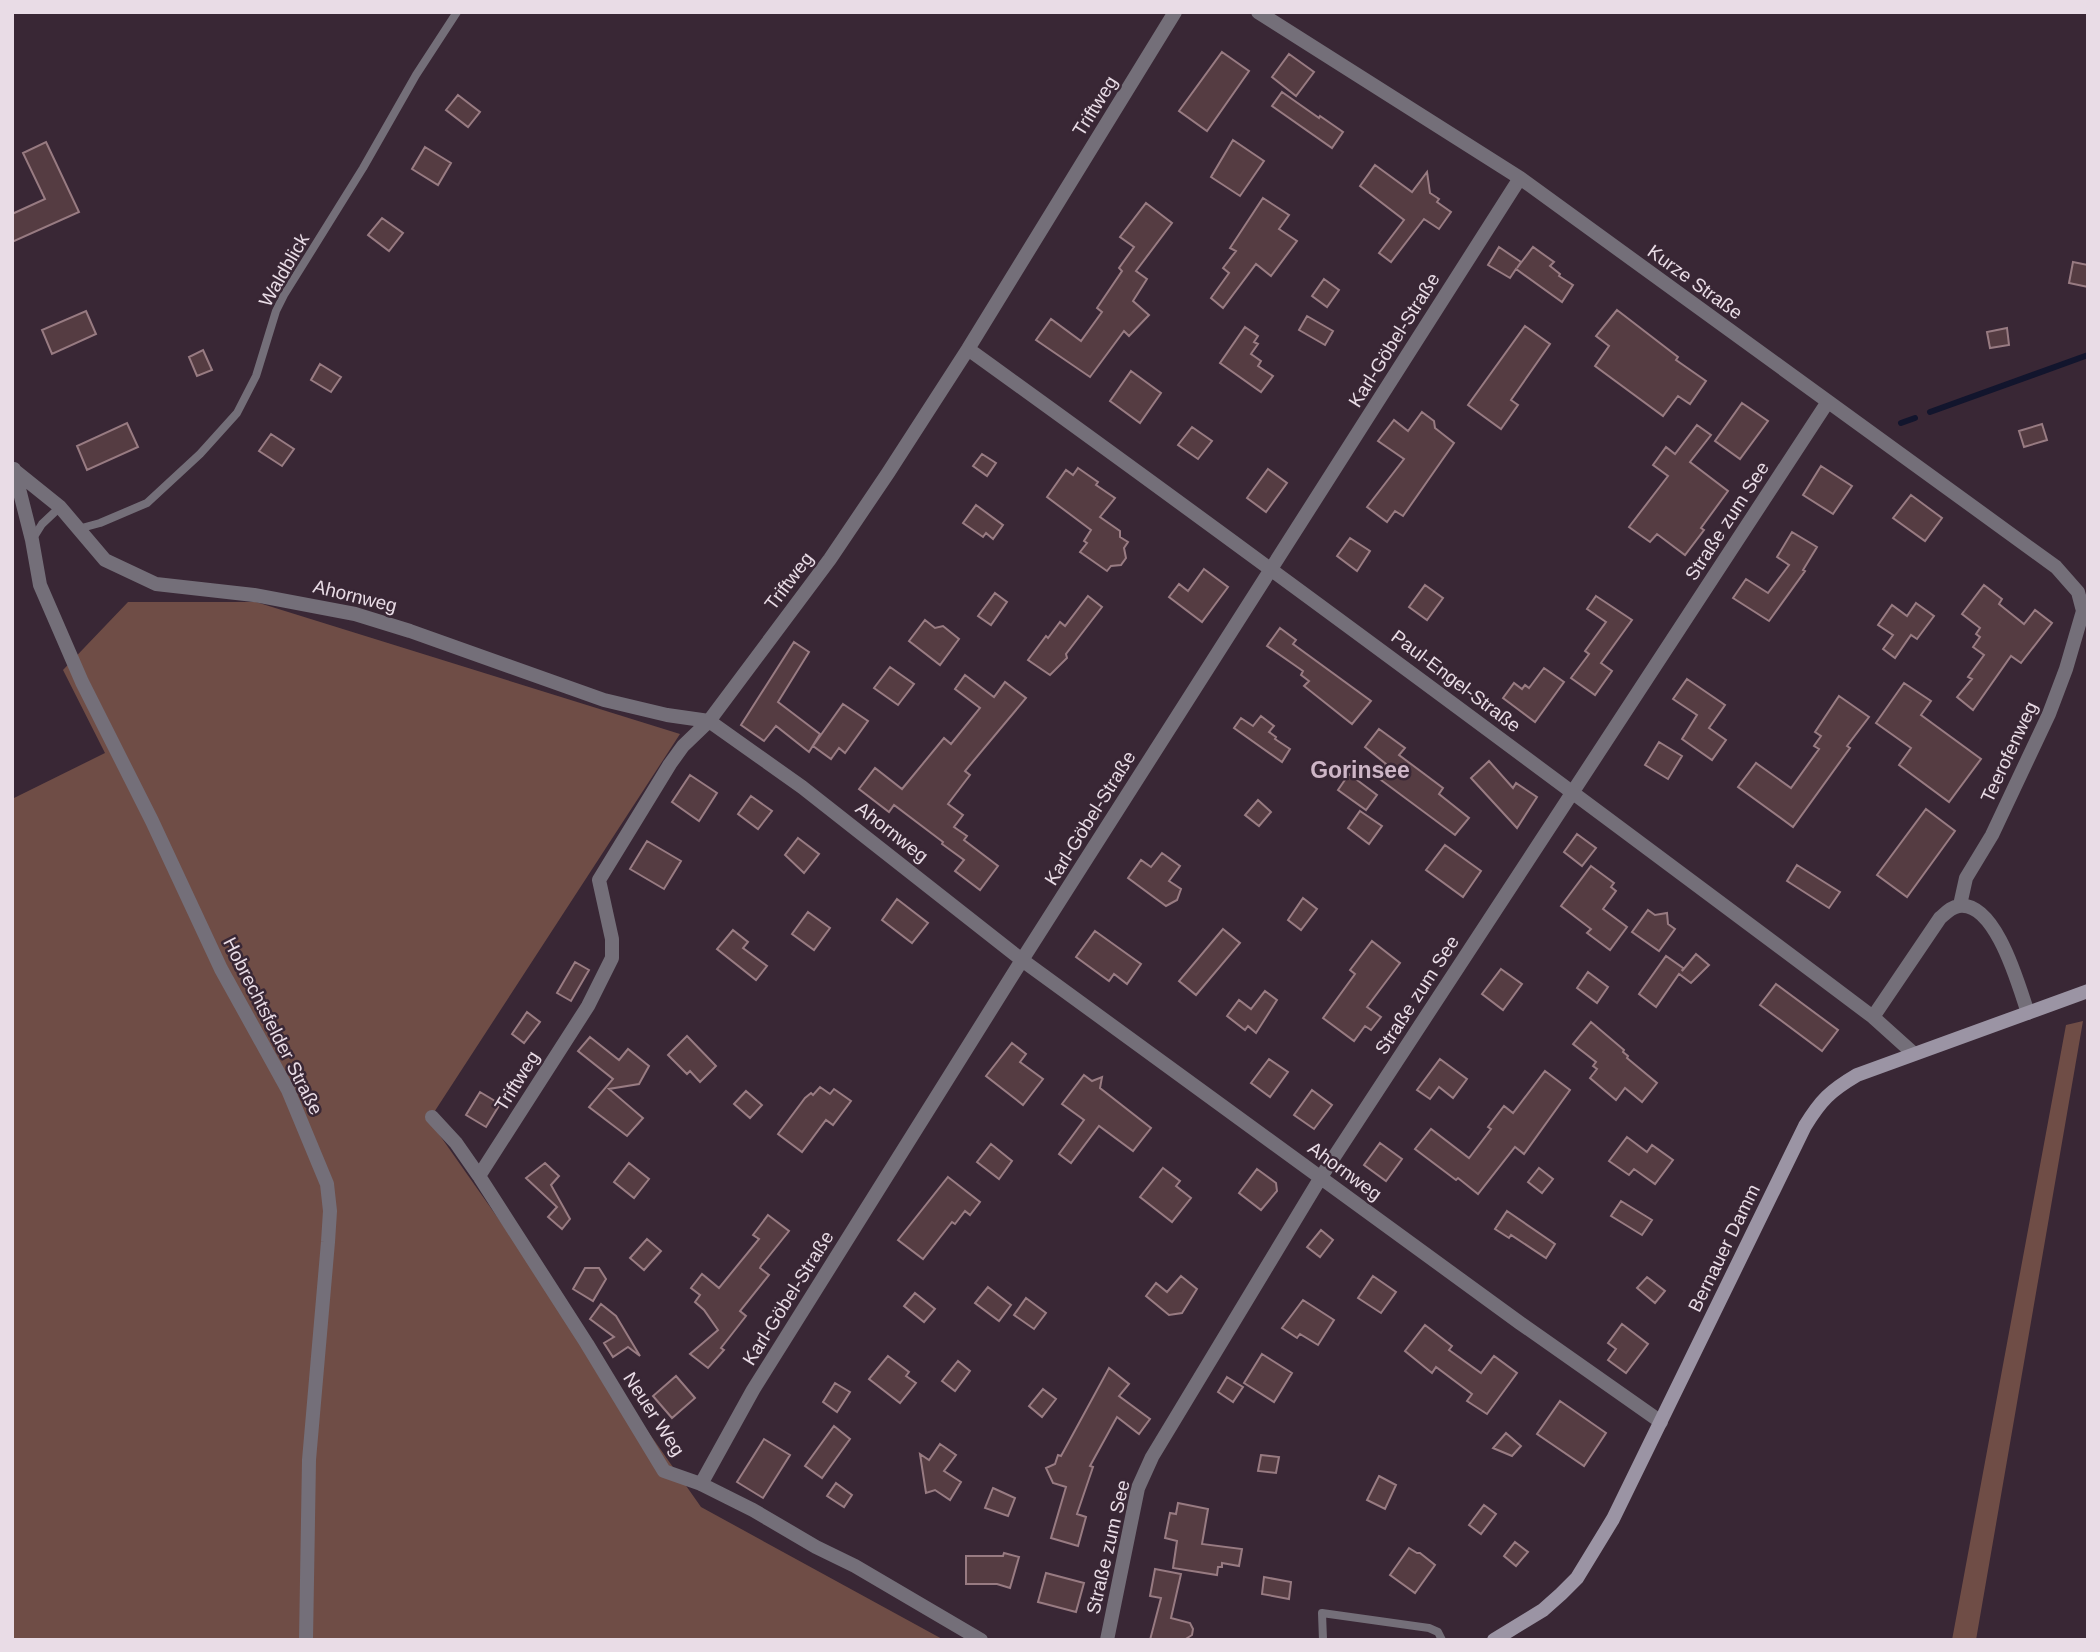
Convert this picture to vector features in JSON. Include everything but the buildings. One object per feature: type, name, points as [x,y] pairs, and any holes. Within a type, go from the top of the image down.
[{"type":"main road","name":"Bernauer Damm","points":[[1494,1640],[1543,1610],[1577,1578],[1623,1501],[1804,1126],[1832,1090],[1857,1074],[2088,991]]},
{"type":"street","name":"Triftweg","points":[[479,1175],[588,1006],[612,958],[612,939],[599,880],[670,764],[683,746],[709,721],[830,559],[968,349],[1175,12]]},
{"type":"street","name":"Kurze Straße","points":[[1258,12],[1520,178],[2056,567],[2078,592],[2083,611]]},
{"type":"street","name":"Karl-Göbel-Straße","points":[[701,1484],[753,1390],[1022,960],[1520,178]]},
{"type":"street","name":"Paul-Engel-Straße","points":[[968,349],[1272,568],[1573,792],[1872,1017],[1913,1053]]},
{"type":"street","name":"Straße zum See","points":[[1107,1640],[1138,1488],[1152,1457],[1321,1177],[1827,402]]},
{"type":"street","name":"Ahornweg","points":[[13,467],[60,507],[105,559],[156,584],[254,595],[355,614],[411,631],[604,700],[667,715],[709,721],[802,786],[1022,960],[1520,1323],[1661,1422]]},
{"type":"street","name":"Hobrechtsfelder Straße","points":[[13,467],[32,540],[40,585],[82,682],[152,821],[221,969],[288,1090],[327,1184],[330,1210],[309,1461],[306,1640]]},
{"type":"street","name":"Teerofenweg","points":[[1961,905],[1966,878],[1992,835],[2049,714],[2083,611]]},
{"type":"street","points":[[1872,1017],[1940,918],[1950,909],[1961,905],[1972,909],[1988,921],[2006,953],[2028,1013]]},
{"type":"street","name":"Neuer Weg","points":[[432,1117],[456,1143],[479,1175],[664,1471],[701,1484],[855,1566],[981,1640]]},
{"type":"lane","name":"Waldblick","points":[[78,529],[100,523],[147,503],[200,454],[237,413],[256,376],[276,311],[284,295],[363,168],[416,75],[457,12]]},
{"type":"lane","points":[[32,540],[42,524],[60,507]]},
{"type":"lane","points":[[1323,1640],[1322,1613],[1429,1628],[1440,1636]]},
{"type":"shaded area","points":[[128,602],[256,602],[680,734],[429,1120],[701,1507],[944,1640],[12,1640],[12,799],[105,753],[63,670]]},
{"type":"shaded area","points":[[2083,1021],[1976,1640],[1952,1640],[2066,1025]]},
{"type":"waterway","points":[[1930,412],[2088,355]]},
{"type":"waterway","points":[[1901,423],[1915,418]]},
{"type":"district","name":"Gorinsee","points":[[1360,770]]}]
